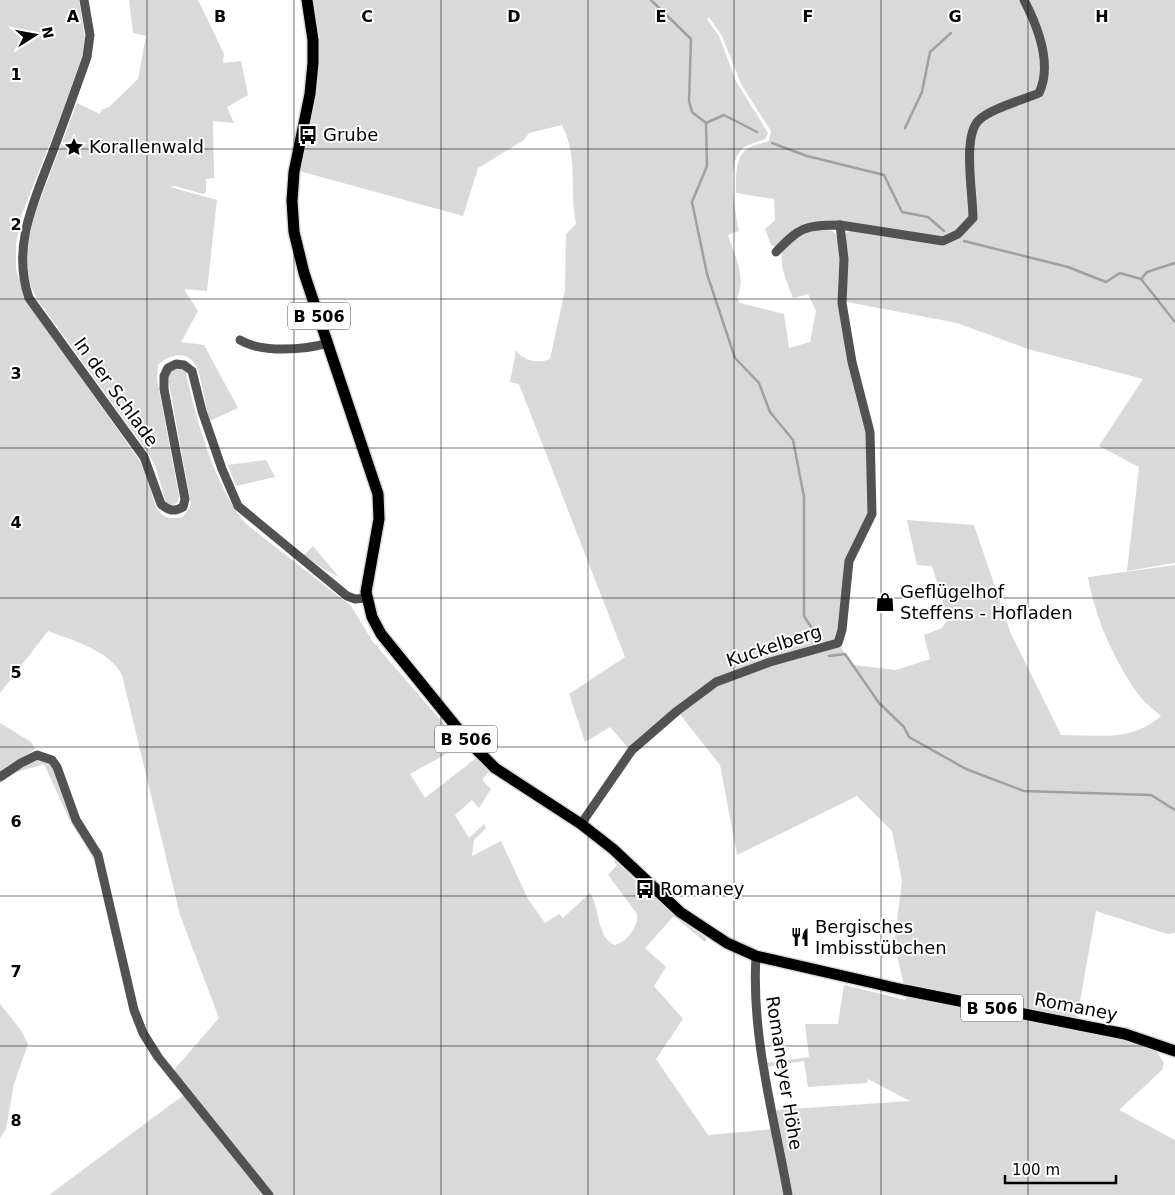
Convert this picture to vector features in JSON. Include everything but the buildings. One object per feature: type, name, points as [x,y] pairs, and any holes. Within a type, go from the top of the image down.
[{"type":"main road","name":"B 506","points":[[307,0],[313,40],[313,71],[294,172],[293,217],[301,264],[378,494],[379,519],[369,571],[367,598]]},
{"type":"main road","name":"Romaney","points":[[367,598],[376,626],[467,740],[495,768],[581,824],[613,849],[680,912],[727,943],[756,956],[904,990],[1125,1034],[1175,1052]]},
{"type":"street","name":"In der Schlade","points":[[84,0],[90,35],[87,56],[30,212],[23,242],[22,266],[29,298],[144,457],[161,504],[167,510],[177,510],[183,506],[185,498],[164,388],[164,376],[168,368],[176,364],[184,364],[192,371],[202,412],[222,469],[238,506],[347,596],[355,599],[367,598]]},
{"type":"street","points":[[776,252],[798,231],[820,225],[840,225],[944,241],[958,234],[973,218],[969,161],[974,126],[980,118],[1039,93],[1045,81],[1042,45],[1036,25],[1024,0]]},
{"type":"street","name":"Kuckelberg","points":[[581,824],[632,750],[677,711],[716,682],[770,662],[838,643],[842,630],[849,561],[872,514],[870,432],[852,362],[842,303],[844,259],[840,225]]},
{"type":"street","points":[[240,340],[249,346],[302,349],[328,343]]},
{"type":"street","points":[[0,777],[21,763],[37,756],[46,756],[57,767],[76,820],[98,855],[134,1010],[143,1034],[158,1057],[269,1195]]},
{"type":"street","name":"Romaneyer Höhe","points":[[756,956],[754,983],[758,1024],[788,1195]]},
{"type":"shaded area","points":[[0,0],[79,0],[86,45],[62,113],[22,214],[16,244],[16,270],[29,305],[139,460],[147,476],[158,510],[167,517],[183,517],[191,505],[168,377],[172,368],[182,368],[186,373],[201,432],[216,473],[235,509],[246,524],[351,606],[373,642],[462,745],[410,774],[425,798],[476,758],[490,770],[482,780],[491,789],[479,808],[472,800],[455,815],[469,838],[484,824],[486,828],[474,840],[472,856],[501,841],[528,899],[545,923],[559,914],[563,918],[590,893],[602,930],[609,941],[615,945],[624,941],[631,933],[636,923],[637,914],[608,875],[617,865],[614,862],[615,860],[645,890],[707,939],[705,942],[674,916],[645,948],[666,967],[654,986],[683,1019],[656,1059],[708,1135],[774,1129],[785,1195],[272,1195],[173,1071],[219,1018],[180,915],[122,675],[109,659],[90,647],[48,631],[0,693]]},
{"type":"shaded area","points":[[129,0],[198,0],[224,54],[223,63],[241,61],[248,95],[227,107],[234,123],[213,121],[214,178],[206,179],[206,192],[203,194],[175,186],[170,187],[217,200],[207,291],[185,289],[198,311],[181,342],[204,345],[238,408],[210,421],[200,376],[192,361],[188,357],[178,355],[162,361],[158,365],[157,379],[179,496],[178,502],[170,506],[166,502],[155,465],[147,451],[37,299],[29,282],[26,255],[34,216],[77,103],[100,114],[101,110],[109,107],[138,79],[146,36],[133,33]]},
{"type":"shaded area","points":[[311,0],[1023,0],[1033,22],[1040,45],[1043,69],[1042,81],[1038,92],[991,110],[979,118],[974,126],[970,136],[969,161],[972,208],[974,209],[970,162],[971,145],[975,132],[981,122],[989,115],[1040,94],[1044,83],[1046,71],[1043,47],[1040,34],[1025,0],[1175,0],[1175,563],[1127,571],[1139,467],[1099,446],[1143,379],[1028,349],[957,323],[842,301],[846,233],[854,229],[892,235],[892,232],[843,223],[818,222],[795,230],[778,247],[771,245],[765,229],[775,220],[774,199],[736,193],[736,181],[738,162],[741,156],[751,147],[769,141],[771,131],[742,86],[722,36],[709,17],[707,19],[719,36],[736,81],[768,133],[765,139],[743,148],[737,155],[734,165],[733,188],[739,231],[728,235],[740,274],[740,290],[737,297],[740,303],[784,314],[789,348],[810,342],[816,311],[808,294],[793,298],[783,271],[782,253],[790,238],[809,228],[826,227],[835,233],[841,246],[843,259],[840,304],[851,362],[869,432],[870,516],[847,561],[841,630],[835,643],[758,666],[715,684],[682,707],[630,750],[610,727],[585,742],[569,694],[625,657],[519,384],[510,382],[516,350],[527,359],[541,361],[550,359],[565,290],[566,234],[576,224],[572,162],[567,138],[562,125],[529,133],[524,140],[478,168],[463,216],[303,172],[300,170],[309,138],[320,38]]},
{"type":"shaded area","points":[[266,460],[275,477],[236,486],[228,465]]},
{"type":"shaded area","points":[[907,520],[974,525],[1011,634],[1061,735],[1101,736],[1126,733],[1138,730],[1161,716],[1138,694],[1113,653],[1095,608],[1088,577],[1175,565],[1175,933],[1167,934],[1096,911],[1077,1018],[905,989],[894,944],[902,881],[892,831],[857,796],[737,855],[720,765],[678,712],[718,686],[771,665],[839,645],[853,665],[896,670],[930,659],[924,635],[942,628],[948,619],[932,566],[917,565]]},
{"type":"shaded area","points":[[313,546],[339,577],[325,570],[304,555]]},
{"type":"shaded area","points":[[0,723],[31,742],[35,749],[0,773]]},
{"type":"shaded area","points":[[38,759],[52,765],[99,868],[70,821],[44,764],[17,772],[0,783],[0,779],[20,765]]},
{"type":"shaded area","points":[[844,985],[906,1000],[905,992],[1123,1037],[1157,1052],[1164,1063],[1162,1070],[1119,1110],[1175,1140],[1175,1195],[788,1195],[776,1110],[910,1101],[868,1079],[867,1083],[808,1087],[804,1061],[766,1067],[766,1063],[809,1057],[805,1024],[838,1024]]},
{"type":"shaded area","points":[[0,1004],[20,1029],[28,1044],[14,1084],[6,1129],[0,1138]]},
{"type":"shaded area","points":[[185,1094],[266,1195],[49,1195]]},
{"type":"waterway","points":[[651,0],[691,39],[689,101],[692,112],[706,123],[707,166],[692,202],[707,274],[735,358],[759,383],[770,412],[793,440],[804,497],[804,616],[817,636]]},
{"type":"waterway","points":[[905,128],[922,92],[930,52],[951,33]]},
{"type":"waterway","points":[[706,123],[724,115],[757,132]]},
{"type":"waterway","points":[[772,143],[807,156],[884,175],[902,212],[928,217],[944,231]]},
{"type":"waterway","points":[[964,241],[1068,267],[1106,282],[1120,273],[1141,279],[1175,322]]},
{"type":"waterway","points":[[1141,279],[1147,272],[1175,263]]},
{"type":"waterway","points":[[829,656],[845,654],[879,703],[904,727],[909,737],[966,769],[1024,791],[1151,795],[1175,810]]},
{"type":"place","name":"Grube","points":[[308,135]]},
{"type":"place","name":"Korallenwald","points":[[74,147]]},
{"type":"place","name":"Geflügelhof Steffens - Hofladen","points":[[885,602]]},
{"type":"place","name":"Romaney","points":[[645,889]]},
{"type":"place","name":"Bergisches Imbisstübchen","points":[[800,937]]}]
